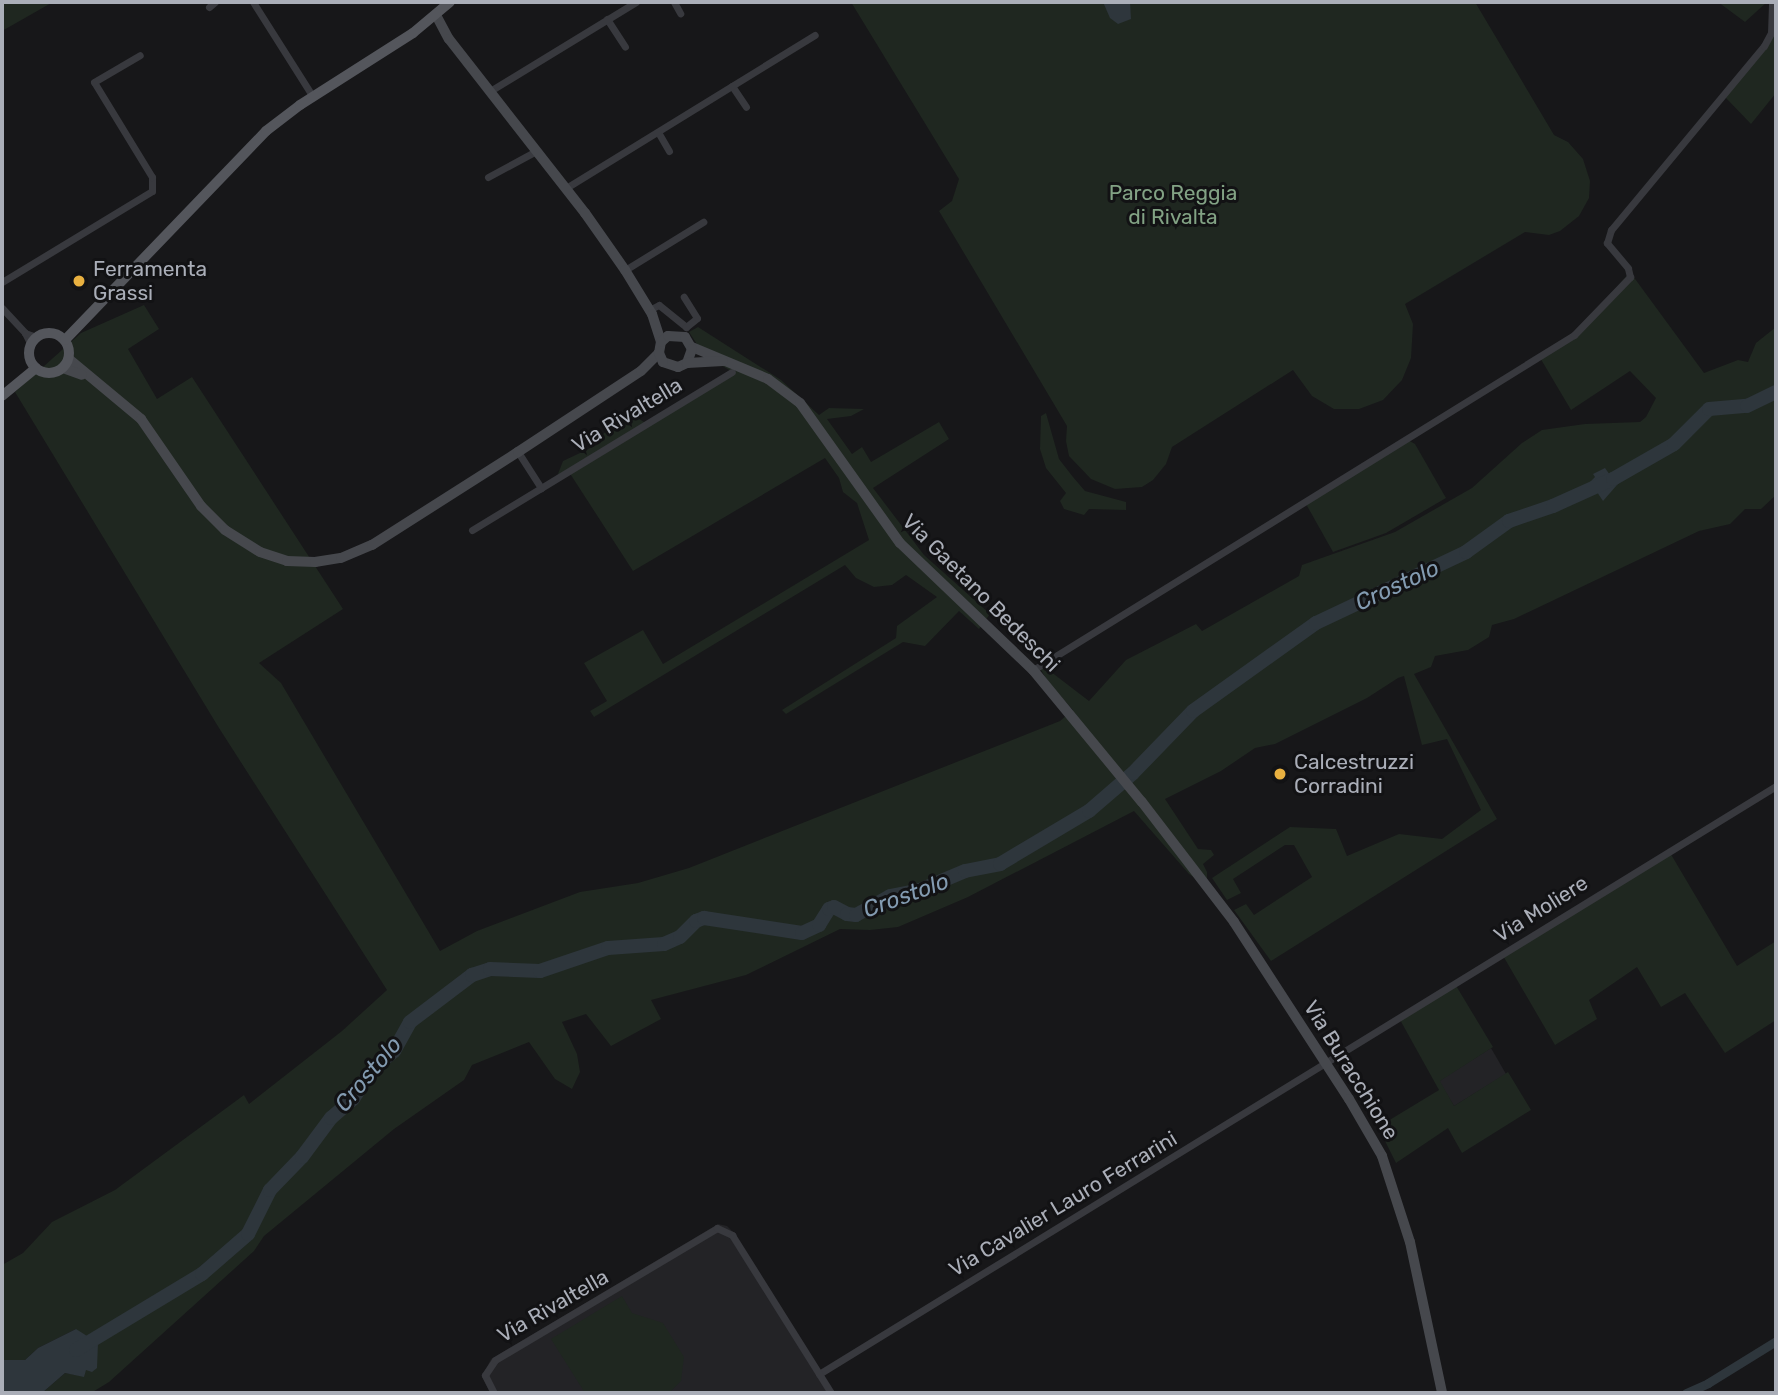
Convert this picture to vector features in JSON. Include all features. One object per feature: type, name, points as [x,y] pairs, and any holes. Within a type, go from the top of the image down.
[{"type":"main road","points":[[66,364],[65,340],[256,140],[313,97],[436,15],[450,2]]},
{"type":"main road","points":[[436,15],[449,39],[566,188],[625,270],[650,312],[668,366]]},
{"type":"main road","points":[[641,371],[678,367],[687,363],[692,346],[685,337],[675,334],[650,312]]},
{"type":"main road","points":[[65,340],[54,333],[31,338],[29,356],[36,368],[48,373],[66,364]]},
{"type":"main road","points":[[66,364],[86,376],[147,425],[213,520],[245,545],[287,561],[330,561],[372,545],[518,452],[641,371],[660,347],[675,334]]},
{"type":"main road","name":"Via Gaetano Bedeschi","points":[[692,346],[768,379],[800,403],[900,543],[1033,670],[1144,806]]},
{"type":"main road","name":"Via Gaetano Bedeschi","points":[[687,363],[727,361]]},
{"type":"main road","points":[[2,396],[36,368]]},
{"type":"main road","name":"Via Buracchione","points":[[1144,806],[1234,922],[1372,1136],[1391,1179],[1410,1242],[1442,1393]]},
{"type":"street","points":[[253,2],[313,97]]},
{"type":"street","points":[[490,91],[636,2]]},
{"type":"street","points":[[674,2],[680,13]]},
{"type":"street","points":[[1033,670],[1574,335],[1630,277],[1628,268],[1607,243],[1611,230],[1763,46],[1771,33],[1772,2]]},
{"type":"street","points":[[607,19],[625,47]]},
{"type":"street","points":[[566,188],[815,35]]},
{"type":"street","points":[[802,44],[807,52]]},
{"type":"street","points":[[2,282],[152,191],[152,177],[94,82],[140,55]]},
{"type":"street","points":[[733,86],[747,107]]},
{"type":"street","points":[[658,132],[669,151]]},
{"type":"street","points":[[488,177],[536,151]]},
{"type":"street","points":[[625,270],[703,222]]},
{"type":"street","points":[[650,312],[659,305],[686,327],[696,317],[684,297]]},
{"type":"street","points":[[2,308],[31,338]]},
{"type":"street","name":"Via Rivaltella","points":[[472,530],[732,372]]},
{"type":"street","points":[[518,452],[541,488]]},
{"type":"street","name":"Via Moliere","points":[[1326,1063],[1776,786]]},
{"type":"street","name":"Via Cavalier Lauro Ferrarini","points":[[819,1374],[1326,1063]]},
{"type":"street","name":"Via Rivaltella","points":[[494,1393],[485,1375],[495,1360],[712,1230],[727,1231],[819,1374]]},
{"type":"street","points":[[819,1374],[831,1393]]},
{"type":"shaded area","points":[[1103,2],[1130,2],[1131,19],[1118,24],[1110,18]]},
{"type":"shaded area","points":[[1605,468],[1617,485],[1603,501],[1597,492],[1587,491],[1589,483],[1595,477],[1593,474]]},
{"type":"shaded area","points":[[1491,1048],[1506,1074],[1454,1106],[1439,1081]]},
{"type":"shaded area","points":[[718,1224],[727,1226],[733,1232],[833,1393],[490,1393],[482,1377],[491,1359]]},
{"type":"shaded area","points":[[76,1329],[98,1343],[97,1368],[92,1372],[86,1370],[84,1377],[65,1373],[42,1393],[2,1393],[2,1360],[25,1360],[38,1348]]},
{"type":"green space","points":[[2,2],[53,2],[2,31]]},
{"type":"green space","name":"Parco Reggia di Rivalta","points":[[851,2],[1475,2],[1554,135],[1568,142],[1583,159],[1590,181],[1589,198],[1579,216],[1560,231],[1549,235],[1525,232],[1405,304],[1413,324],[1411,358],[1402,380],[1383,400],[1359,409],[1334,409],[1312,396],[1293,370],[1172,447],[1166,464],[1153,480],[1142,487],[1115,489],[1091,479],[1069,456],[1067,426],[939,211],[952,201],[959,179]]},
{"type":"green space","points":[[1718,2],[1767,2],[1745,22]]},
{"type":"green space","points":[[1775,2],[1776,93],[1751,124],[1725,97],[1767,45]]},
{"type":"green space","points":[[1630,272],[1704,373],[1738,360],[1748,362],[1756,343],[1776,327],[1776,495],[1761,509],[1745,509],[1730,524],[1699,531],[1514,619],[1492,625],[1489,637],[1468,650],[1435,656],[1431,667],[1414,674],[1497,819],[1271,961],[1234,910],[1246,904],[1254,915],[1312,877],[1294,845],[1285,845],[1233,879],[1241,893],[1227,900],[1212,878],[1290,827],[1336,829],[1347,856],[1399,834],[1442,839],[1481,810],[1447,739],[1422,745],[1404,676],[1398,678],[1367,698],[1275,744],[1255,748],[1221,771],[1165,799],[1198,849],[1211,850],[1214,855],[1203,864],[1207,872],[1207,886],[1189,874],[1134,811],[968,897],[898,927],[840,929],[746,975],[651,1000],[661,1019],[611,1046],[586,1014],[562,1022],[577,1054],[580,1072],[572,1089],[555,1079],[529,1042],[472,1065],[464,1080],[394,1129],[264,1236],[254,1251],[109,1382],[91,1393],[42,1393],[65,1373],[84,1376],[76,1329],[38,1348],[25,1360],[2,1360],[2,1265],[23,1253],[52,1222],[115,1190],[244,1095],[249,1104],[342,1031],[387,990],[219,728],[15,392],[81,333],[144,305],[159,329],[128,349],[157,399],[192,377],[343,609],[259,663],[281,683],[440,951],[477,931],[580,892],[638,883],[689,868],[1060,721],[1073,710],[1049,683],[1041,670],[1042,665],[1089,701],[1126,660],[1196,624],[1202,631],[1299,576],[1302,565],[1395,532],[1472,488],[1522,443],[1542,430],[1585,424],[1640,422],[1646,417],[1656,398],[1630,371],[1571,410],[1539,356],[1574,335]]},
{"type":"green space","points":[[698,327],[781,380],[819,415],[829,408],[864,409],[851,416],[827,419],[852,454],[862,447],[871,462],[939,422],[949,439],[873,488],[924,555],[990,614],[979,629],[959,611],[925,646],[903,642],[786,714],[782,710],[896,638],[897,626],[937,597],[906,575],[892,585],[874,587],[856,578],[845,565],[594,717],[590,711],[607,701],[584,663],[643,630],[663,664],[869,540],[857,503],[843,492],[839,478],[825,458],[633,571],[569,472],[556,479],[563,461],[599,444],[603,434],[630,413],[647,424],[731,371],[704,355],[689,332]]},
{"type":"green space","points":[[1046,413],[1059,459],[1073,477],[1085,491],[1126,502],[1126,510],[1089,509],[1084,515],[1064,509],[1060,501],[1066,493],[1046,468],[1040,449],[1041,416]]},
{"type":"green space","points":[[1408,440],[1415,444],[1446,498],[1386,533],[1333,552],[1306,504]]},
{"type":"green space","points":[[1669,851],[1737,966],[1776,941],[1776,1020],[1725,1053],[1685,993],[1661,1007],[1637,967],[1589,1000],[1597,1019],[1555,1045],[1502,954]]},
{"type":"green space","points":[[1455,984],[1493,1047],[1440,1081],[1454,1106],[1508,1072],[1531,1110],[1462,1153],[1448,1128],[1396,1163],[1378,1127],[1439,1090],[1399,1018]]},
{"type":"green space","points":[[622,1296],[632,1313],[663,1323],[684,1357],[681,1381],[669,1393],[585,1393],[551,1339]]},
{"type":"waterway","name":"Crostolo","points":[[76,1350],[202,1274],[248,1234],[270,1190],[302,1157],[331,1118],[353,1099],[373,1068],[394,1051],[410,1022],[472,975],[490,969],[540,971],[608,948],[664,944],[680,937],[696,921],[704,918],[802,933],[819,925],[829,909],[834,907],[847,914],[856,915],[890,896],[920,890],[965,871],[1000,864],[1089,811],[1133,773],[1193,711],[1316,623],[1466,552],[1509,521],[1553,506],[1613,479],[1674,444],[1709,409],[1747,406],[1776,392]]},
{"type":"waterway","points":[[1686,1393],[1708,1383],[1776,1341]]},
{"type":"place","name":"Ferramenta Grassi","points":[[79,281]]},
{"type":"place","name":"Calcestruzzi Corradini","points":[[1280,774]]}]
